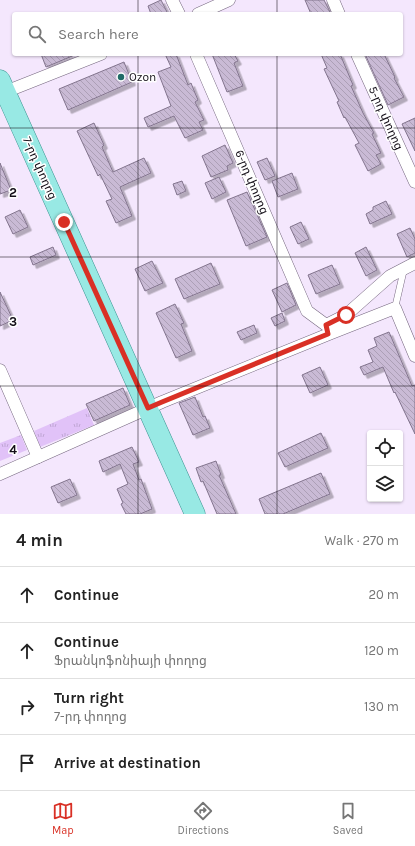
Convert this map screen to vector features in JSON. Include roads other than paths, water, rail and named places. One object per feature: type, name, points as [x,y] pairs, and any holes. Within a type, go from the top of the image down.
[{"type":"main road","name":"7-րդ փողոց","points":[[1,84],[195,514]]},
{"type":"street","points":[[172,0],[178,12]]},
{"type":"street","points":[[202,12],[229,0]]},
{"type":"street","points":[[333,0],[338,12]]},
{"type":"street","points":[[1,84],[24,86],[96,56]]},
{"type":"street","name":"6-րդ փողոց","points":[[197,56],[307,311],[327,330]]},
{"type":"street","name":"5-րդ փողոց","points":[[358,56],[415,182]]},
{"type":"street","points":[[327,330],[390,276],[415,263]]},
{"type":"street","points":[[0,474],[327,330],[395,308],[415,356]]},
{"type":"street","points":[[0,370],[38,457]]},
{"type":"lane","points":[[395,308],[404,269]]},
{"type":"place","name":"Ozon","points":[[121,77]]}]
